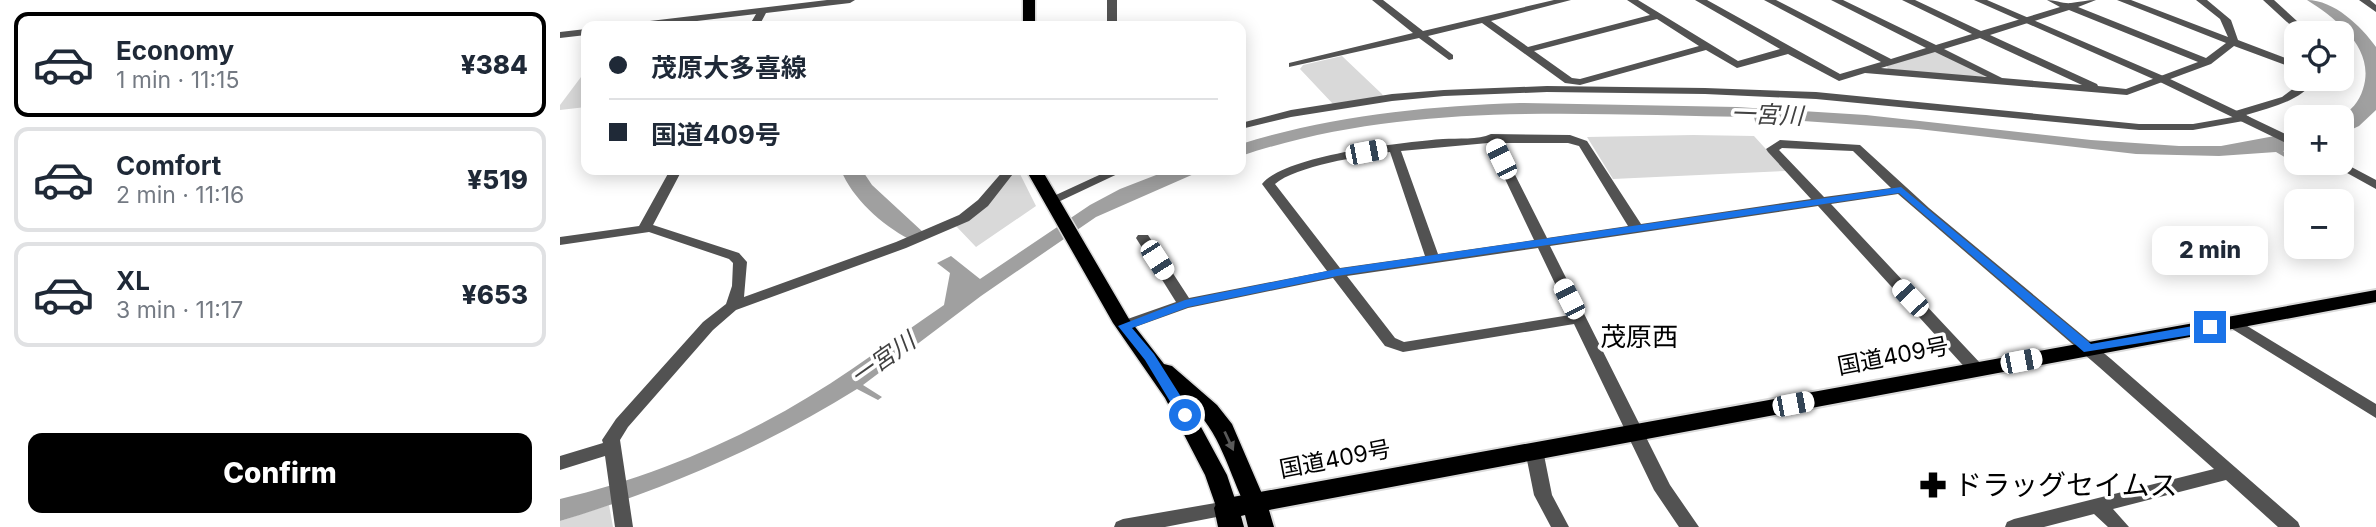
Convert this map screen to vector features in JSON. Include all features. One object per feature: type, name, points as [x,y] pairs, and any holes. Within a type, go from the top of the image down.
[{"type":"highway","name":"国道409号","points":[[1229,517],[1258,515],[1534,450],[2376,296]]},
{"type":"main road","points":[[1028,21],[1029,0]]},
{"type":"main road","points":[[1038,175],[1080,253],[1124,326],[1149,357],[1196,435],[1216,475],[1229,517]]},
{"type":"main road","points":[[1149,357],[1210,410],[1224,430],[1258,515]]},
{"type":"street","points":[[673,21],[850,0]]},
{"type":"street","points":[[1112,0],[1112,21]]},
{"type":"street","points":[[1377,0],[1449,57]]},
{"type":"street","points":[[1293,65],[1566,0]]},
{"type":"street","points":[[1632,0],[1737,65],[1789,50]]},
{"type":"street","points":[[1769,0],[1889,62]]},
{"type":"street","points":[[1836,0],[2004,82]]},
{"type":"street","points":[[1907,0],[2104,90]]},
{"type":"street","points":[[1979,0],[2164,80],[2284,138]]},
{"type":"street","points":[[2052,0],[2207,62]]},
{"type":"street","points":[[1704,1],[1839,78],[2091,0]]},
{"type":"street","points":[[2122,0],[2284,61]]},
{"type":"street","points":[[2201,0],[2218,11],[2231,26],[2233,42]]},
{"type":"street","points":[[2268,0],[2292,21]]},
{"type":"street","points":[[2364,0],[2376,9]]},
{"type":"street","points":[[756,21],[762,10]]},
{"type":"street","points":[[1526,50],[1659,16]]},
{"type":"street","points":[[1484,20],[1569,81],[1580,82],[1709,46]]},
{"type":"street","points":[[560,35],[581,33]]},
{"type":"street","points":[[1864,70],[2127,92],[2207,62],[2233,42]]},
{"type":"street","points":[[1246,125],[1297,112],[1431,92],[1609,89],[1800,95],[2139,127],[2193,127],[2240,116],[2288,99],[2301,91]]},
{"type":"street","points":[[1491,138],[1663,490],[1690,527]]},
{"type":"street","points":[[1579,318],[1403,346],[1390,342],[1268,184],[1276,175],[1394,147],[1491,138],[1570,139],[1583,144],[1637,229]]},
{"type":"street","points":[[1976,369],[1772,149],[1780,144],[1856,148],[1901,190],[2089,349],[2291,527]]},
{"type":"street","points":[[1394,147],[1433,258]]},
{"type":"street","points":[[2354,173],[2376,185]]},
{"type":"street","points":[[644,228],[673,175]]},
{"type":"street","points":[[624,527],[612,448],[615,432],[708,326],[731,307],[901,245],[964,218],[979,207],[1006,175]]},
{"type":"street","points":[[1052,202],[1109,175]]},
{"type":"street","points":[[1124,326],[1185,304],[1337,273],[1901,190]]},
{"type":"street","points":[[560,242],[644,228],[680,237],[738,259],[739,292],[731,307]]},
{"type":"street","points":[[1143,238],[1185,304]]},
{"type":"street","points":[[2234,323],[2376,412]]},
{"type":"street","points":[[560,463],[612,448]]},
{"type":"street","points":[[1534,450],[1543,495],[1560,527]]},
{"type":"street","points":[[2014,527],[2229,472]]},
{"type":"street","points":[[2098,506],[2120,527]]},
{"type":"street","points":[[1123,527],[1229,517]]},
{"type":"shaded area","points":[[1933,51],[1987,75],[1981,77],[1888,70],[1887,66]]},
{"type":"shaded area","points":[[1342,56],[1383,96],[1333,104],[1300,69],[1303,65]]},
{"type":"shaded area","points":[[581,77],[581,108],[560,110],[560,105]]},
{"type":"shaded area","points":[[1754,136],[1786,171],[1613,179],[1587,137]]},
{"type":"shaded area","points":[[1007,175],[1020,175],[1036,206],[976,247],[955,225]]},
{"type":"shaded area","points":[[609,505],[613,527],[560,527],[560,521]]},
{"type":"water","points":[[2307,0],[2327,4],[2352,21],[2336,21]]},
{"type":"water","points":[[2354,23],[2376,47],[2376,110],[2354,128],[2354,106],[2363,89],[2366,74],[2359,48],[2354,41]]},
{"type":"water","name":"一宮川","points":[[1520,103],[1737,107],[1866,115],[2091,140],[2179,146],[2221,146],[2284,134],[2284,157],[2276,152],[2219,156],[2136,154],[1918,129],[1762,118],[1763,125],[1756,125],[1754,117],[1559,114],[1431,119],[1367,126],[1304,138],[1246,155],[1246,143],[1275,134],[1414,110]]},
{"type":"water","points":[[844,175],[865,175],[872,185],[924,233],[909,239],[889,226],[869,210]]},
{"type":"water","name":"一宮川","points":[[1156,175],[1192,175],[1096,217],[981,296],[863,385],[882,397],[878,400],[857,389],[787,429],[713,465],[599,509],[560,521],[560,499],[637,477],[712,448],[819,391],[864,361],[944,305],[950,273],[937,263],[951,256],[980,279],[1090,205],[1120,189]]},
{"type":"place","name":"ドラッグセイムス","points":[[1933,485]]},
{"type":"district","name":"茂原西","points":[[1639,337]]},
{"type":"route","points":[[1185,415],[1149,357],[1124,326],[1185,304],[1337,273],[1901,190],[2089,349],[2210,327]]}]
